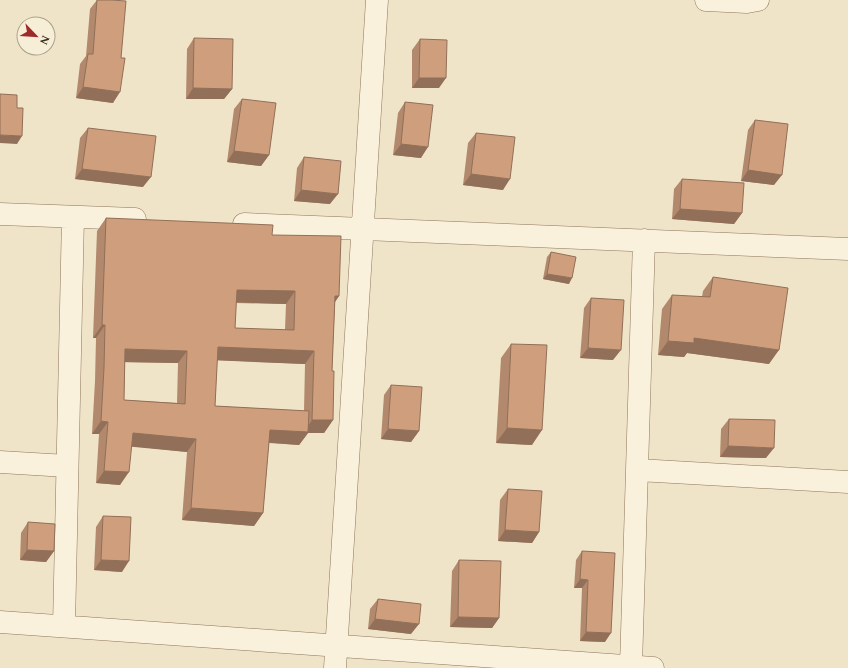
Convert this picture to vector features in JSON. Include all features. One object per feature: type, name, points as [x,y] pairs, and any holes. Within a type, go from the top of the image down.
[{"type":"street","points":[[335,668],[377,0]]},
{"type":"street","points":[[706,0],[747,2],[758,0]]},
{"type":"street","points":[[0,214],[151,220]]},
{"type":"street","points":[[64,626],[72,217]]},
{"type":"street","points":[[222,223],[848,249]]},
{"type":"street","points":[[631,666],[644,240]]},
{"type":"street","points":[[0,462],[67,466]]},
{"type":"street","points":[[638,470],[848,482]]},
{"type":"street","points":[[0,622],[653,668]]},
{"type":"building","points":[[97,0],[126,1],[121,58],[125,58],[120,92],[83,87],[88,54],[93,54]]},
{"type":"building","points":[[194,38],[233,39],[232,89],[193,88]]},
{"type":"building","points":[[420,39],[447,40],[446,78],[419,78]]},
{"type":"building","points":[[0,94],[17,95],[17,108],[23,108],[22,136],[0,135]]},
{"type":"building","points":[[242,99],[276,103],[269,155],[234,151]]},
{"type":"building","points":[[405,102],[433,105],[428,147],[401,144]]},
{"type":"building","points":[[755,120],[788,124],[782,175],[748,170]]},
{"type":"building","points":[[88,128],[156,136],[151,177],[82,169]]},
{"type":"building","points":[[476,133],[515,137],[510,179],[471,174]]},
{"type":"building","points":[[304,157],[341,161],[338,194],[301,190]]},
{"type":"building","points":[[682,179],[744,183],[742,213],[680,209]]},
{"type":"building","points":[[106,218],[273,225],[272,235],[341,236],[339,296],[335,296],[332,371],[334,371],[333,420],[312,420],[314,351],[218,347],[215,406],[309,411],[308,432],[270,430],[263,513],[191,508],[196,439],[133,433],[129,472],[104,471],[108,422],[101,421],[105,325],[102,325]],"holes":[[[237,290],[295,291],[294,330],[235,328]],[[125,349],[187,351],[185,404],[124,400]]]},
{"type":"building","points":[[551,252],[576,257],[572,278],[547,274]]},
{"type":"building","points":[[713,277],[788,288],[779,350],[694,338],[694,343],[668,341],[672,295],[710,297]]},
{"type":"building","points":[[591,298],[624,300],[621,350],[588,348]]},
{"type":"building","points":[[511,344],[547,345],[542,430],[507,428]]},
{"type":"building","points":[[391,385],[422,387],[419,431],[388,429]]},
{"type":"building","points":[[729,419],[775,420],[774,448],[728,446]]},
{"type":"building","points":[[508,489],[542,491],[539,532],[505,530]]},
{"type":"building","points":[[103,516],[131,517],[129,561],[101,560]]},
{"type":"building","points":[[28,522],[55,524],[54,551],[27,550]]},
{"type":"building","points":[[582,551],[615,553],[611,633],[586,632],[588,580],[580,579]]},
{"type":"building","points":[[459,560],[501,561],[499,618],[458,617]]},
{"type":"building","points":[[378,599],[421,604],[419,624],[375,619]]}]
